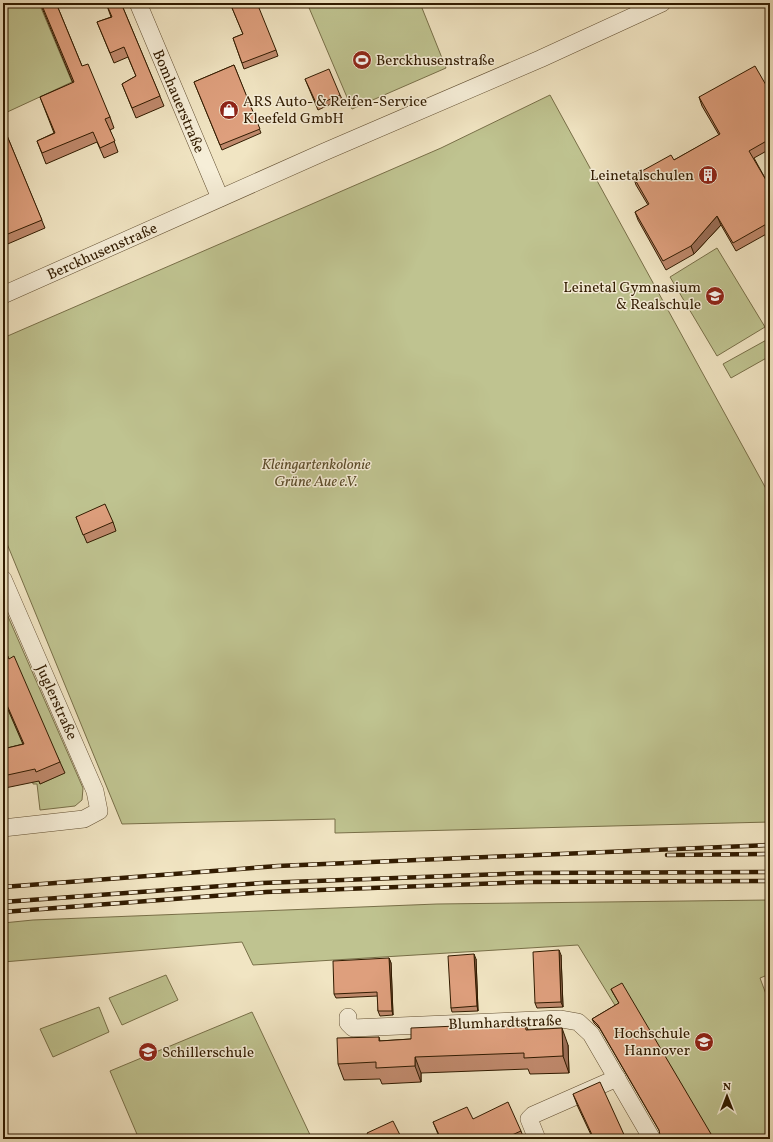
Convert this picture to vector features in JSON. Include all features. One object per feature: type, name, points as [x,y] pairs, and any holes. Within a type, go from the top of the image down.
[{"type":"street","name":"Bomhauerstraße","points":[[138,3],[220,198]]},
{"type":"street","name":"Berckhusenstraße","points":[[3,295],[220,198],[540,59],[662,3]]},
{"type":"street","name":"Juglerstraße","points":[[3,578],[96,791],[99,811],[84,819],[3,828]]},
{"type":"street","name":"Blumhardtstraße","points":[[348,1016],[348,1023],[353,1028],[488,1021],[571,1020],[584,1026],[591,1034],[652,1139]]},
{"type":"street","points":[[537,1139],[529,1119],[532,1115],[617,1078]]},
{"type":"green space","points":[[3,3],[39,3],[72,82],[3,114]]},
{"type":"green space","points":[[307,3],[420,3],[446,68],[352,109]]},
{"type":"green space","name":"Kleingartenkolonie Grüne Aue e.V.","points":[[550,95],[770,496],[770,822],[335,833],[335,819],[122,824],[3,534],[3,338],[441,148]]},
{"type":"green space","points":[[717,248],[765,327],[717,356],[670,277]]},
{"type":"green space","points":[[770,338],[770,356],[731,378],[723,364]]},
{"type":"green space","points":[[3,605],[83,788],[82,800],[75,806],[40,810],[37,784],[33,784],[32,778],[3,761],[3,698],[40,784],[64,773],[3,649]]},
{"type":"green space","points":[[770,900],[770,974],[760,978],[770,1005],[770,1139],[697,1139],[578,945],[253,965],[242,942],[3,962],[3,923],[33,920],[437,904]]},
{"type":"green space","points":[[166,975],[178,1000],[122,1025],[109,998]]},
{"type":"green space","points":[[99,1007],[109,1032],[53,1057],[40,1029]]},
{"type":"green space","points":[[252,1012],[312,1139],[139,1139],[110,1071]]},
{"type":"building","points":[[41,3],[56,3],[82,66],[88,64],[110,117],[105,119],[115,141],[100,148],[93,132],[42,153],[37,141],[55,133],[40,97],[74,82]]},
{"type":"building","points":[[106,3],[121,3],[160,96],[132,108],[122,84],[136,76],[124,47],[110,53],[97,22],[112,17]]},
{"type":"building","points":[[230,3],[257,3],[276,50],[242,63],[233,38],[243,34]]},
{"type":"building","name":"ARS Auto- & Reifen-Service Kleefeld GmbH","points":[[234,65],[260,129],[220,145],[194,82]]},
{"type":"building","name":"Leinetalschulen","points":[[755,66],[770,92],[770,139],[749,151],[770,187],[770,222],[733,243],[717,216],[691,246],[663,261],[635,212],[649,204],[633,176],[671,155],[674,160],[720,134],[699,97]]},
{"type":"building","points":[[329,69],[340,95],[317,105],[305,79]]},
{"type":"building","points":[[3,126],[42,220],[3,236]]},
{"type":"building","points":[[105,504],[113,522],[83,535],[76,517]]},
{"type":"building","points":[[3,646],[9,659],[14,656],[60,762],[36,772],[35,769],[3,776],[3,749],[24,744],[3,696]]},
{"type":"building","points":[[559,950],[561,1002],[535,1003],[533,952]]},
{"type":"building","points":[[474,954],[477,1006],[451,1008],[448,956]]},
{"type":"building","points":[[389,958],[392,1011],[378,1011],[377,992],[334,994],[333,961]]},
{"type":"building","points":[[622,983],[714,1139],[662,1139],[659,1130],[598,1025],[592,1019],[619,1003],[611,989]]},
{"type":"building","points":[[525,1023],[526,1030],[562,1028],[563,1056],[524,1058],[524,1053],[415,1057],[415,1066],[376,1068],[376,1062],[338,1064],[337,1038],[379,1037],[379,1041],[411,1039],[411,1028]]},
{"type":"building","points":[[600,1082],[626,1139],[594,1139],[573,1094]]},
{"type":"building","points":[[508,1102],[521,1131],[503,1139],[483,1139],[481,1135],[472,1139],[441,1139],[433,1122],[467,1107],[473,1119]]},
{"type":"building","points":[[393,1121],[402,1139],[370,1139],[367,1133]]},
{"type":"railway","points":[[3,887],[278,866],[770,845]]},
{"type":"railway","points":[[667,855],[770,854]]},
{"type":"railway","points":[[3,902],[262,883],[527,873],[770,872]]},
{"type":"railway","points":[[3,912],[266,892],[528,882],[770,881]]},
{"type":"place","name":"Berckhusenstraße","points":[[362,60]]},
{"type":"place","name":"ARS Auto- & Reifen-Service Kleefeld GmbH","points":[[229,110]]},
{"type":"place","name":"Leinetalschulen","points":[[708,175]]},
{"type":"place","name":"Leinetal Gymnasium & Realschule","points":[[715,296]]},
{"type":"place","name":"Hochschule Hannover","points":[[704,1042]]},
{"type":"place","name":"Schillerschule","points":[[148,1052]]}]
